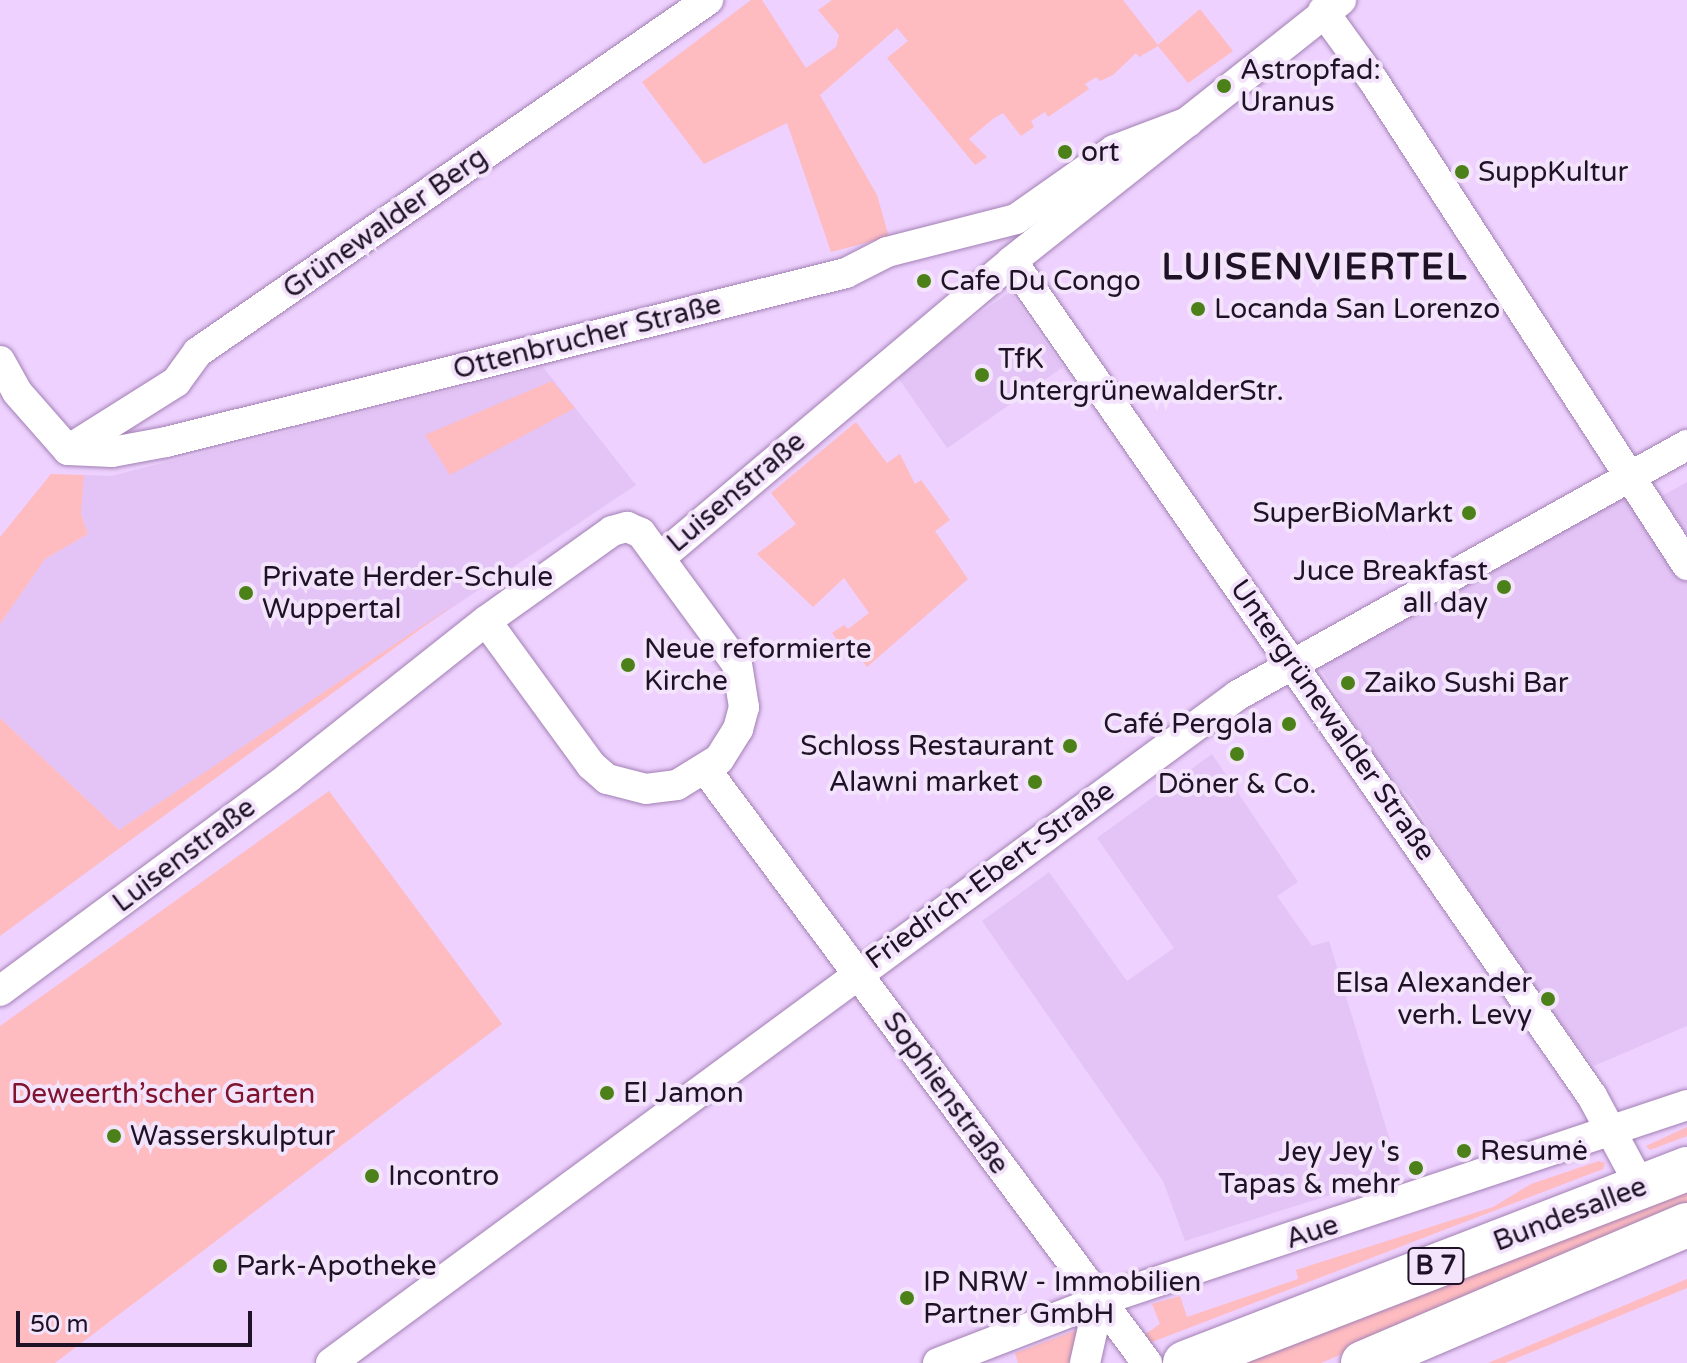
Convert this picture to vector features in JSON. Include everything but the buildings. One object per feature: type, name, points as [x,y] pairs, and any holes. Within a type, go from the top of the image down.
[{"type":"main road","name":"Bundesallee","points":[[1185,1363],[1687,1169]]},
{"type":"main road","name":"Bundesallee","points":[[1363,1363],[1687,1225]]},
{"type":"street","name":"Grünewalder Berg","points":[[68,450],[176,382],[198,352],[708,0]]},
{"type":"street","points":[[1332,6],[1373,80],[1687,565]]},
{"type":"street","name":"Luisenstraße","points":[[0,991],[289,777],[486,621],[612,531],[627,527],[641,533],[662,556],[1012,261],[1332,6]]},
{"type":"street","name":"Ottenbrucher Straße","points":[[68,450],[112,452],[166,442],[846,273],[887,252],[1016,219],[1114,150],[1188,122]]},
{"type":"street","name":"Untergrünewalder Straße","points":[[1012,261],[1296,665],[1592,1096],[1641,1187]]},
{"type":"street","points":[[0,361],[17,392],[68,450]]},
{"type":"street","name":"Friedrich-Ebert-Straße","points":[[331,1363],[857,972],[1238,695],[1687,445]]},
{"type":"street","points":[[486,621],[591,765],[607,779],[630,787],[661,788],[706,770],[726,751],[738,729],[743,685],[737,664],[662,556]]},
{"type":"street","name":"Sophienstraße","points":[[706,770],[1147,1363]]},
{"type":"street","name":"Aue","points":[[938,1363],[1099,1301],[1612,1134],[1687,1105]]},
{"type":"street","points":[[1085,1363],[1099,1301]]},
{"type":"shaded area","name":"TfK UntergrünewalderStr.","points":[[1010,292],[1063,367],[947,448],[894,373]]},
{"type":"shaded area","name":"Private Herder-Schule Wuppertal","points":[[543,367],[636,485],[119,830],[0,718],[0,624],[45,559],[88,534],[81,514],[84,475],[111,476]]},
{"type":"shaded area","points":[[1687,482],[1687,535],[1662,496]]},
{"type":"shaded area","points":[[1630,489],[1687,578],[1687,1026],[1594,1066],[1510,958],[1412,800],[1377,760],[1317,663]]},
{"type":"shaded area","points":[[1212,754],[1298,882],[1277,896],[1312,946],[1329,941],[1400,1173],[1185,1241],[1163,1181],[982,921],[1049,872],[1127,981],[1174,948],[1097,838]]},
{"type":"green space","points":[[751,0],[762,0],[806,68],[836,47],[839,35],[818,10],[832,0],[1123,0],[1158,45],[1200,9],[1233,51],[1188,83],[1158,46],[1139,57],[1136,53],[1113,75],[1100,81],[1096,77],[1085,84],[1089,89],[1048,117],[1045,112],[1031,121],[1034,127],[1021,136],[1003,113],[993,119],[969,139],[987,157],[975,165],[887,58],[908,41],[897,28],[820,95],[877,195],[889,237],[831,252],[787,123],[704,164],[642,82]]},
{"type":"green space","points":[[552,381],[575,408],[450,475],[425,435]]},
{"type":"green space","points":[[856,422],[887,463],[900,454],[915,484],[921,480],[950,520],[935,531],[968,579],[867,667],[851,645],[845,650],[832,633],[844,625],[848,629],[869,613],[844,578],[813,607],[757,554],[796,524],[771,493]]},
{"type":"green space","points":[[51,474],[84,475],[81,514],[88,534],[45,559],[0,624],[0,537]]},
{"type":"green space","points":[[459,601],[0,936],[0,718],[119,830]]},
{"type":"green space","name":"Deweerth’scher Garten","points":[[329,791],[502,1024],[55,1363],[0,1363],[0,1026]]},
{"type":"green space","points":[[1687,1127],[1687,1136],[1650,1150],[1646,1146]]},
{"type":"green space","points":[[1599,1161],[1605,1163],[1603,1169],[1147,1344],[1141,1337],[1160,1324],[1152,1304],[1180,1296],[1187,1317],[1298,1279],[1296,1270],[1493,1207],[1531,1184]]},
{"type":"green space","points":[[1687,1185],[1687,1209],[1321,1363],[1226,1363]]},
{"type":"green space","points":[[1687,1279],[1687,1288],[1505,1363],[1488,1363]]},
{"type":"green space","points":[[1077,1330],[1069,1363],[1018,1363],[1015,1353]]},
{"type":"place","name":"Astropfad: Uranus","points":[[1224,86]]},
{"type":"place","name":"ort","points":[[1065,152]]},
{"type":"place","name":"SuppKultur","points":[[1462,172]]},
{"type":"place","name":"Cafe Du Congo","points":[[924,281]]},
{"type":"place","name":"Locanda San Lorenzo","points":[[1198,309]]},
{"type":"place","name":"TfK UntergrünewalderStr.","points":[[982,375]]},
{"type":"place","name":"SuperBioMarkt","points":[[1469,513]]},
{"type":"place","name":"Juce Breakfast all day","points":[[1504,587]]},
{"type":"place","name":"Private Herder-Schule Wuppertal","points":[[246,593]]},
{"type":"place","name":"Neue reformierte Kirche","points":[[628,665]]},
{"type":"place","name":"Zaiko Sushi Bar","points":[[1348,683]]},
{"type":"place","name":"Café Pergola","points":[[1289,724]]},
{"type":"place","name":"Schloss Restaurant","points":[[1070,746]]},
{"type":"place","name":"Döner & Co.","points":[[1237,754]]},
{"type":"place","name":"Alawni market","points":[[1035,782]]},
{"type":"place","name":"Elsa Alexander verh. Levy","points":[[1548,999]]},
{"type":"place","name":"El Jamon","points":[[607,1093]]},
{"type":"place","name":"Wasserskulptur","points":[[114,1136]]},
{"type":"place","name":"Resumė","points":[[1464,1151]]},
{"type":"place","name":"Jey Jey 's Tapas & mehr","points":[[1416,1168]]},
{"type":"place","name":"Incontro","points":[[372,1176]]},
{"type":"place","name":"Park-Apotheke","points":[[220,1266]]},
{"type":"place","name":"IP NRW - Immobilien Partner GmbH","points":[[907,1298]]},
{"type":"district","name":"LUISENVIERTEL","points":[[1315,268]]}]
